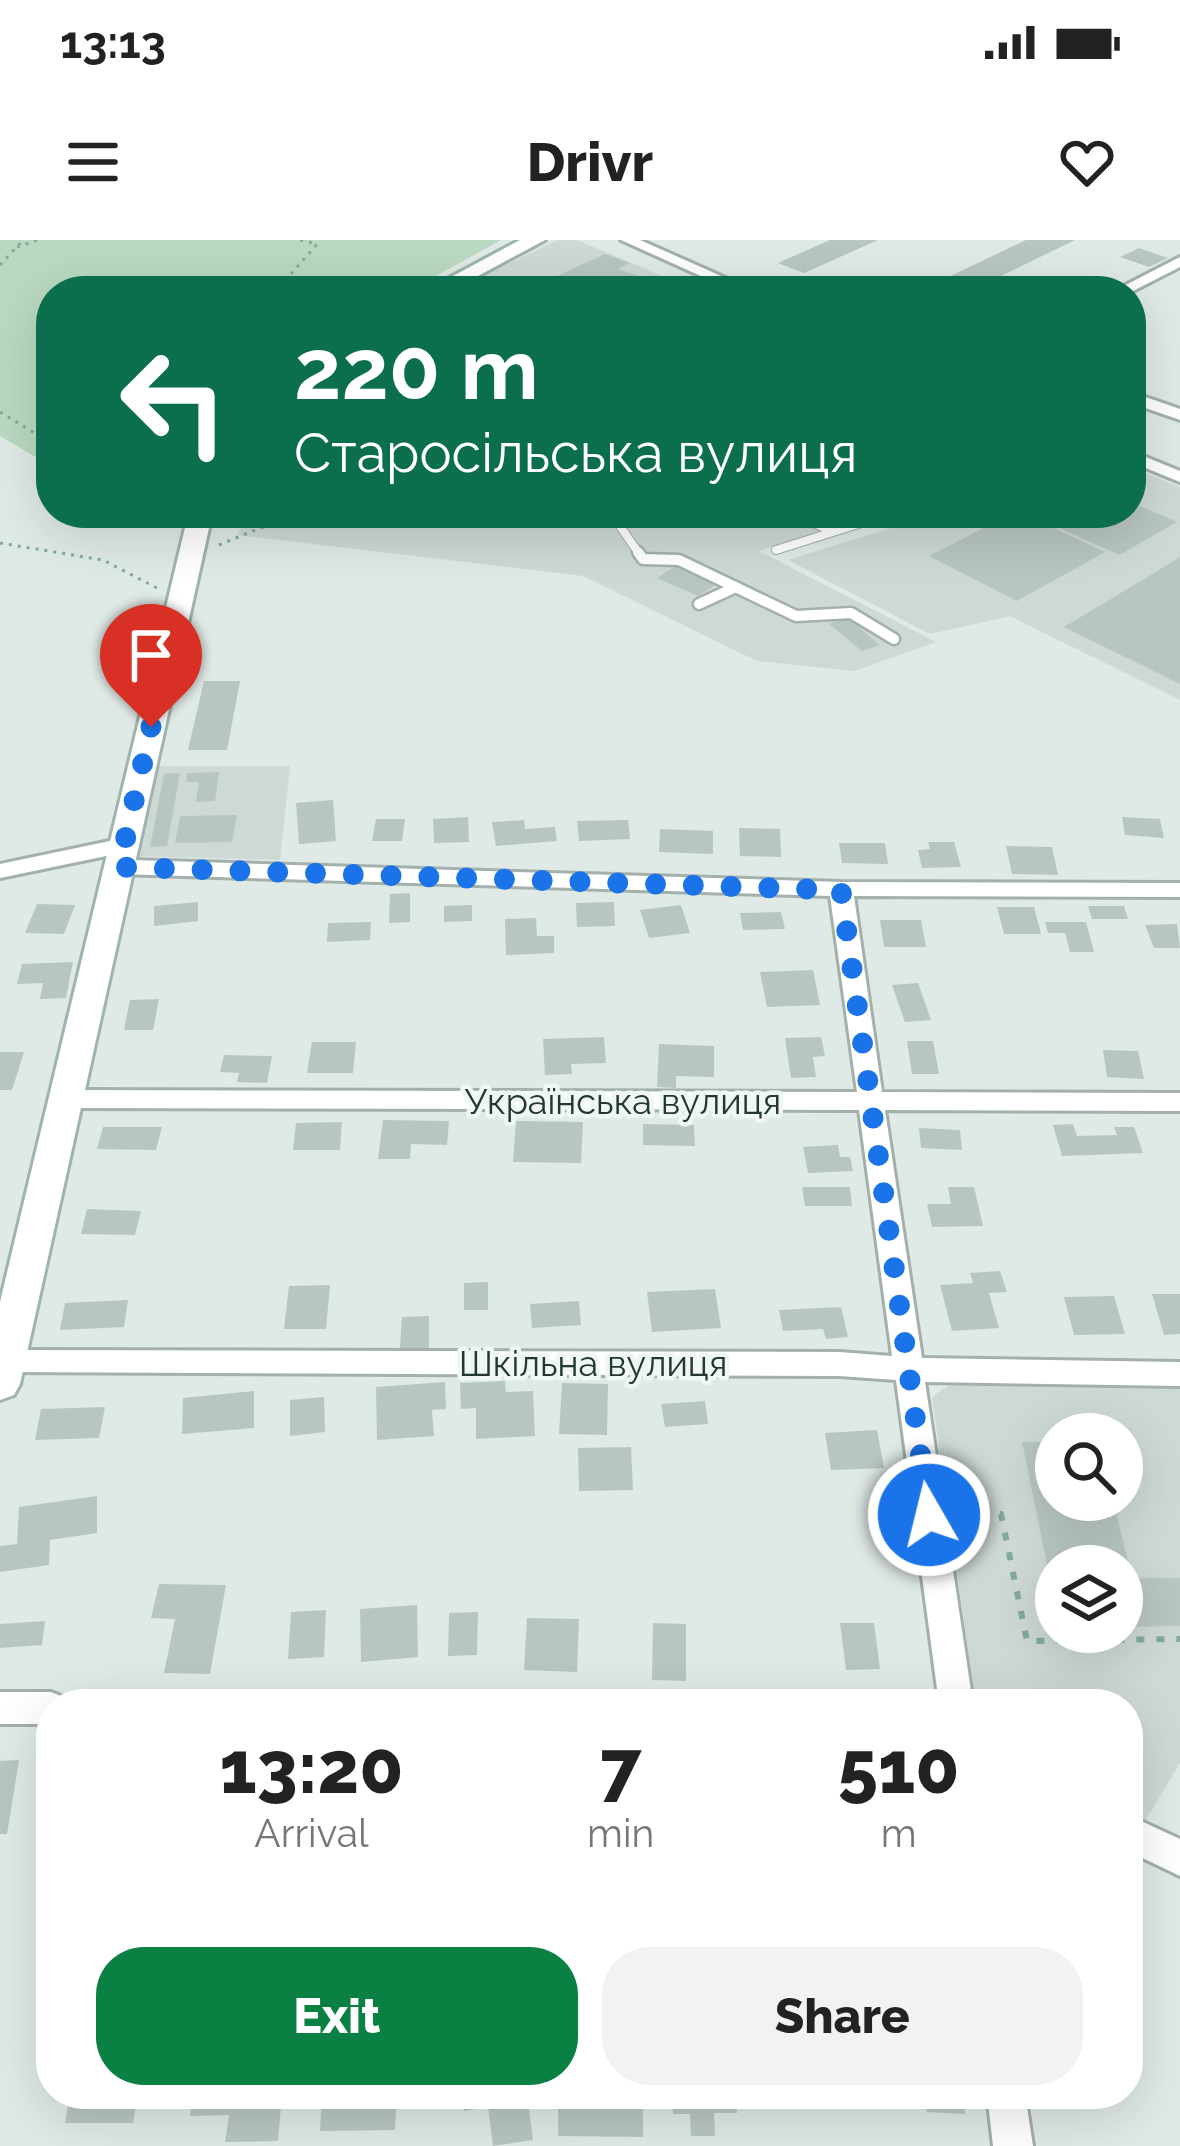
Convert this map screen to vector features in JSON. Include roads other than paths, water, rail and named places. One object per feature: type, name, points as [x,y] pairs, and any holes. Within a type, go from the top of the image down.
[{"type":"street","points":[[464,276],[535,240]]},
{"type":"street","points":[[628,240],[704,276]]},
{"type":"street","points":[[1146,278],[1180,261]]},
{"type":"street","points":[[1154,274],[1180,283]]},
{"type":"street","points":[[1146,403],[1180,415]]},
{"type":"street","points":[[1146,462],[1180,477]]},
{"type":"street","points":[[3,1373],[189,562],[201,528]]},
{"type":"street","points":[[0,871],[122,856],[841,890],[1180,890]]},
{"type":"street","points":[[841,890],[954,1689]]},
{"type":"street","name":"Українська вулиця","points":[[65,1100],[1180,1102]]},
{"type":"street","name":"Шкільна вулиця","points":[[3,1373],[815,1364],[1180,1374]]},
{"type":"street","points":[[0,1708],[36,1708]]},
{"type":"street","points":[[1143,1840],[1180,1858]]},
{"type":"street","points":[[1008,2109],[1013,2146]]},
{"type":"lane","points":[[621,528],[643,559],[679,560],[796,616],[851,613],[894,640]]},
{"type":"lane","points":[[817,528],[837,531]]},
{"type":"lane","points":[[776,550],[846,528]]},
{"type":"lane","points":[[699,604],[736,587]]}]
